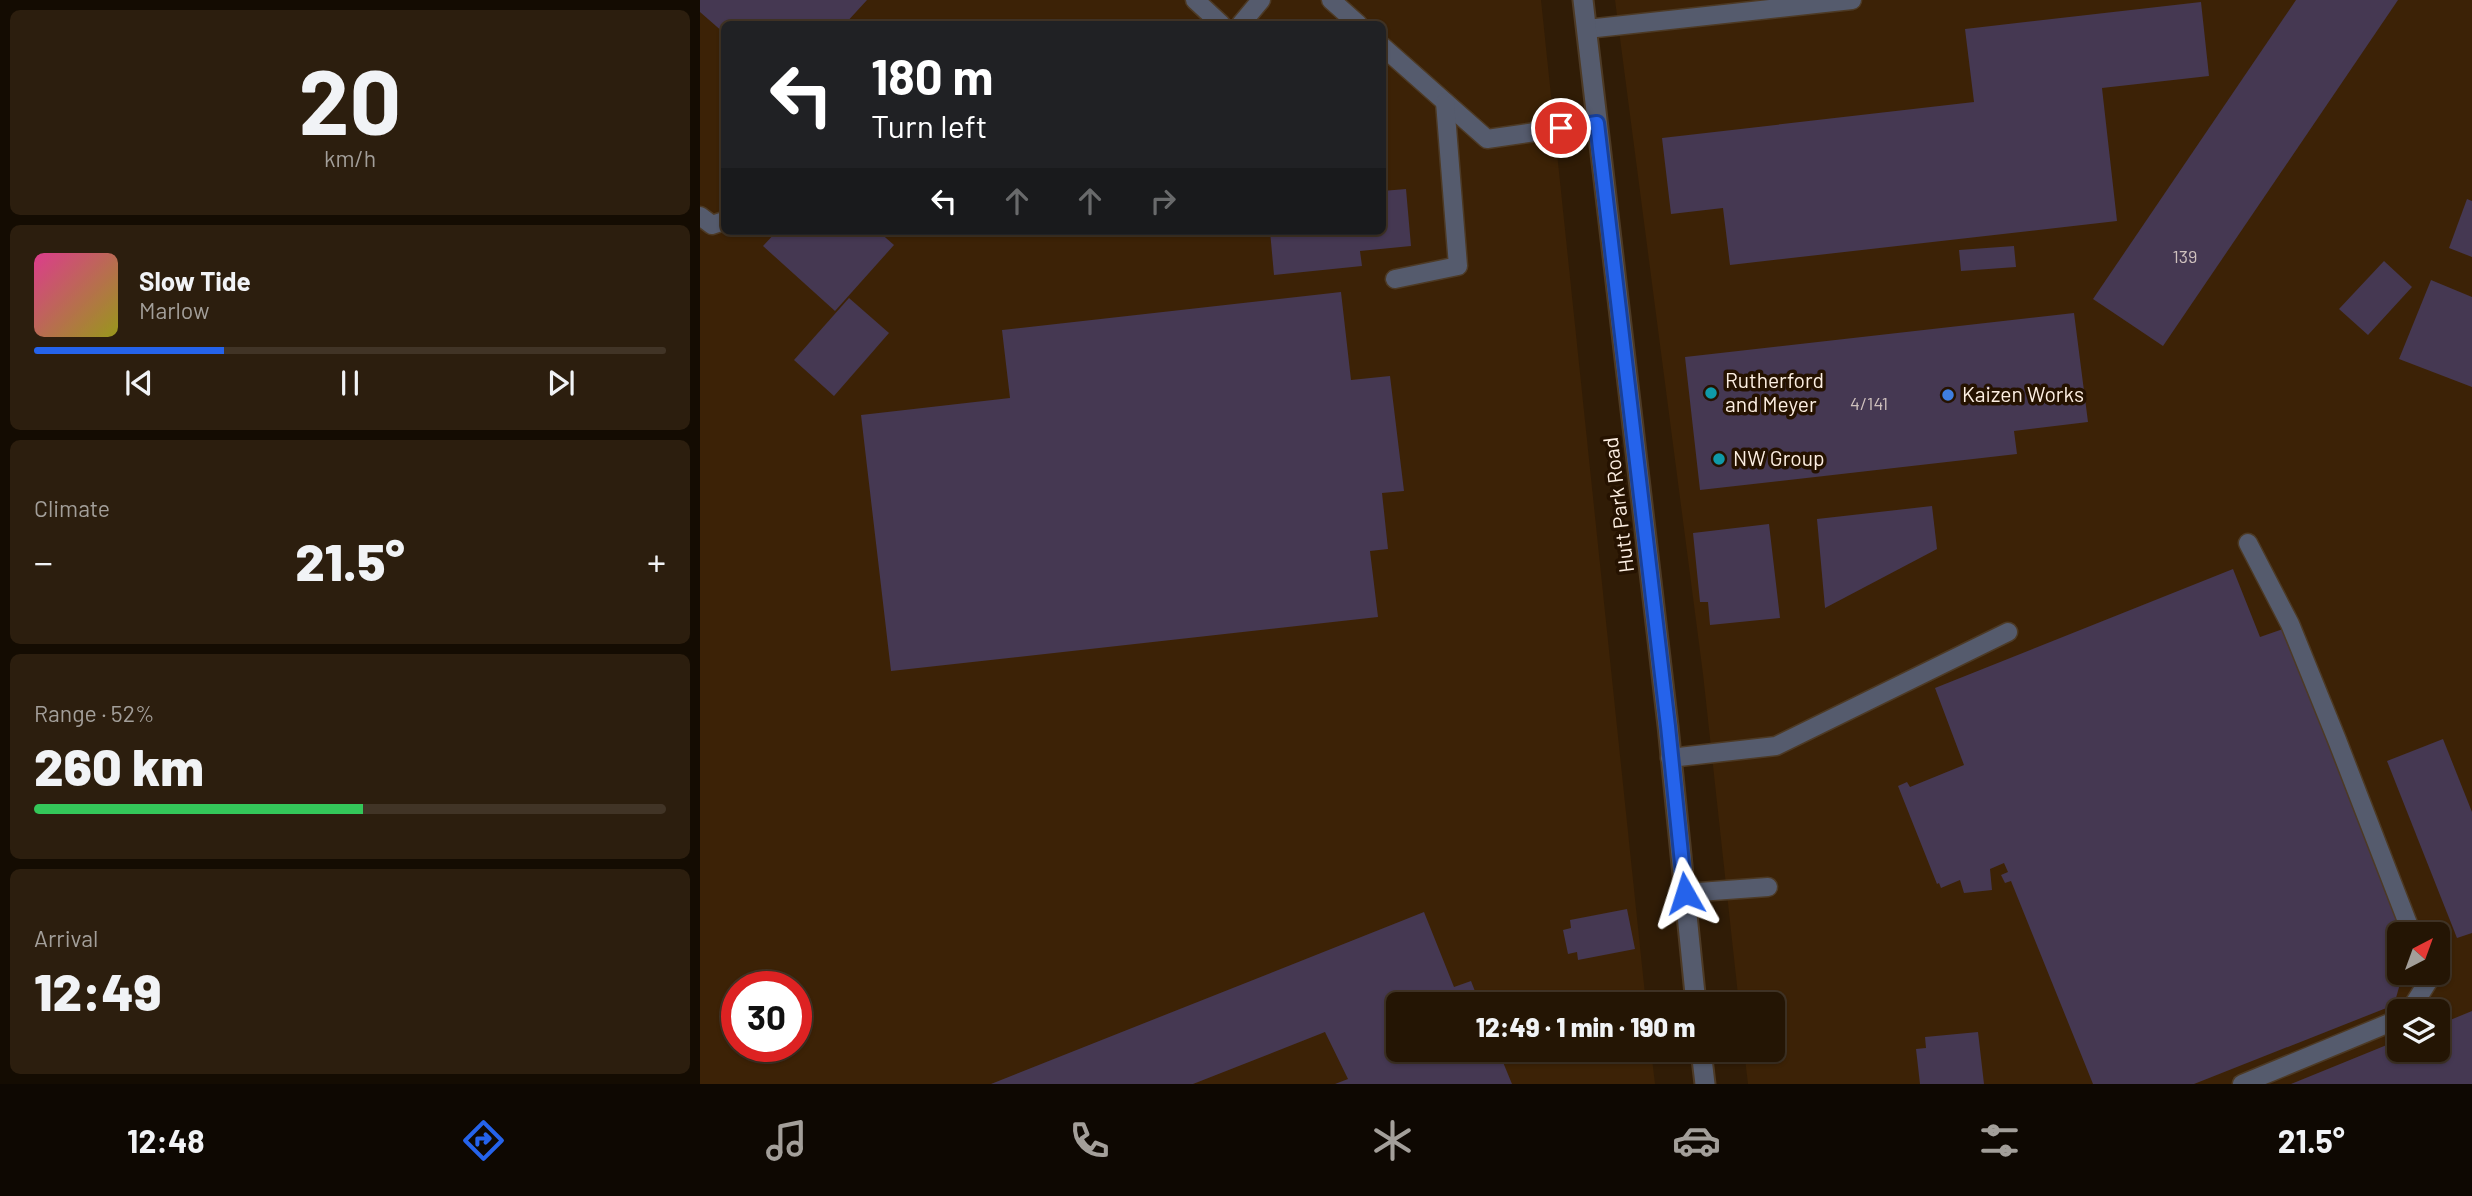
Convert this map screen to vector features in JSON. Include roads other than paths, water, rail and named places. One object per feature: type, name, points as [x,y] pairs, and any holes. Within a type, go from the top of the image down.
[{"type":"street","name":"Hutt Park Road","points":[[1583,0],[1695,992]]},
{"type":"street","points":[[1702,1062],[1705,1084]]},
{"type":"lane","points":[[1195,0],[1218,21]]},
{"type":"lane","points":[[1244,21],[1261,0]]},
{"type":"lane","points":[[1331,0],[1355,21]]},
{"type":"lane","points":[[1587,29],[1852,0]]},
{"type":"lane","points":[[1386,50],[1487,139],[1597,123]]},
{"type":"lane","points":[[1395,279],[1458,266],[1445,102]]},
{"type":"lane","points":[[700,216],[712,225],[721,222]]},
{"type":"lane","points":[[2248,543],[2295,637],[2407,922]]},
{"type":"lane","points":[[1670,758],[1776,746],[2008,632]]},
{"type":"lane","points":[[1685,893],[1768,887]]},
{"type":"lane","points":[[2242,1084],[2387,1024]]},
{"type":"place","name":"Rutherford and Meyer","points":[[1711,393]]},
{"type":"place","name":"Kaizen Works","points":[[1948,395]]},
{"type":"place","name":"NW Group","points":[[1719,459]]}]
